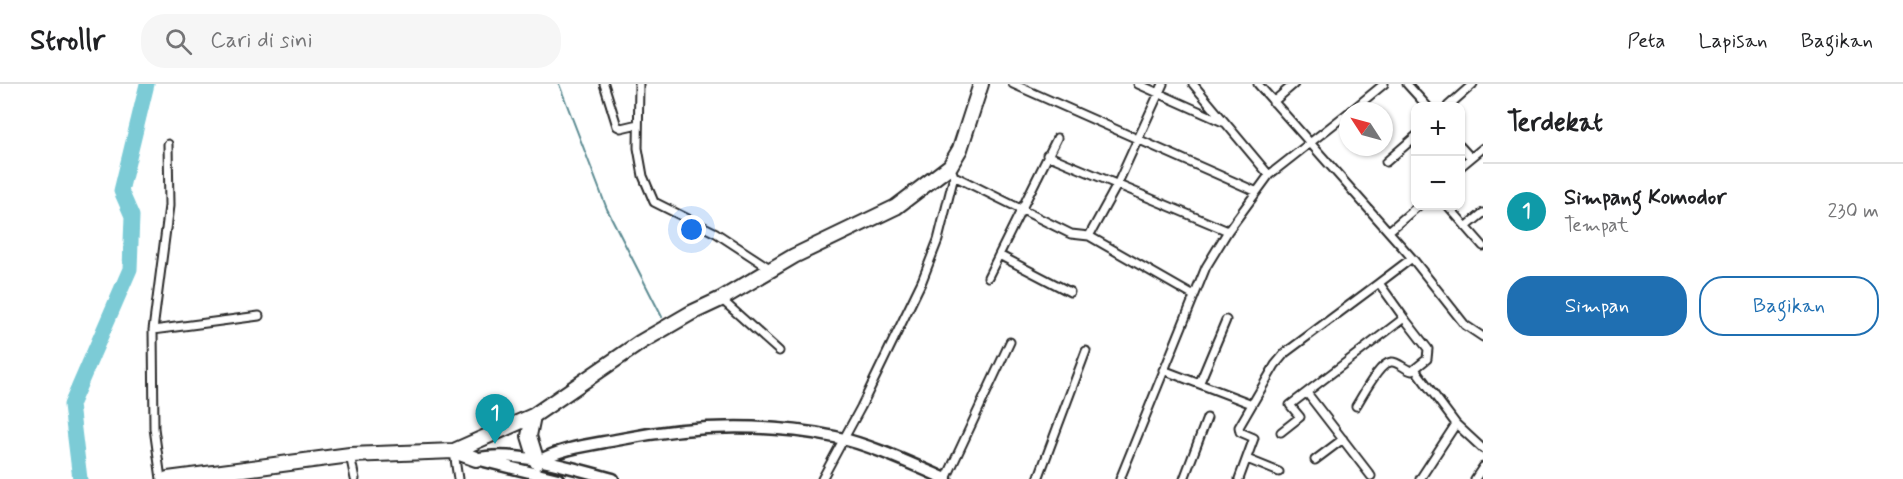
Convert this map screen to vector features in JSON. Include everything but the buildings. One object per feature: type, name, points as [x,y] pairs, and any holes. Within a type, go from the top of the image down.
[{"type":"highway","points":[[168,479],[241,475],[350,455],[454,451],[533,416],[641,342],[771,269],[896,207],[952,171],[981,84]]},
{"type":"highway","points":[[533,416],[529,436],[537,462]]},
{"type":"highway","points":[[454,451],[476,459]]},
{"type":"main road","points":[[537,462],[566,450],[647,434],[714,426],[772,428],[843,440],[946,479]]},
{"type":"main road","points":[[476,459],[489,455],[537,462],[613,479]]},
{"type":"main road","points":[[476,459],[558,479]]},
{"type":"street","points":[[604,84],[616,126],[621,128],[638,124]]},
{"type":"street","points":[[639,84],[638,148],[643,176],[654,202],[716,233],[771,269]]},
{"type":"street","points":[[1013,84],[1255,191]]},
{"type":"street","points":[[1138,84],[1227,123]]},
{"type":"street","points":[[1089,236],[1139,141],[1163,84]]},
{"type":"street","points":[[1192,84],[1269,175]]},
{"type":"street","points":[[1258,84],[1389,231],[1466,325],[1483,337]]},
{"type":"street","points":[[1274,102],[1294,84]]},
{"type":"street","points":[[1362,102],[1384,84]]},
{"type":"street","points":[[1407,84],[1423,102]]},
{"type":"street","points":[[1453,102],[1473,84]]},
{"type":"street","points":[[1120,479],[1206,267],[1255,191],[1269,175],[1339,120]]},
{"type":"street","points":[[988,278],[1056,138]]},
{"type":"street","points":[[1386,162],[1411,140]]},
{"type":"street","points":[[161,479],[154,428],[153,330],[162,279],[168,206],[168,144]]},
{"type":"street","points":[[1465,163],[1483,148]]},
{"type":"street","points":[[1465,151],[1471,158]]},
{"type":"street","points":[[1047,155],[1228,231]]},
{"type":"street","points":[[822,479],[861,407],[922,281],[938,240],[952,171],[1071,234],[1089,236],[1194,296]]},
{"type":"street","points":[[1389,231],[1413,210]]},
{"type":"street","points":[[1451,210],[1483,246]]},
{"type":"street","points":[[1466,227],[1483,213]]},
{"type":"street","points":[[999,255],[1070,292]]},
{"type":"street","points":[[1239,479],[1254,438],[1238,429],[1275,364],[1285,353],[1412,258]]},
{"type":"street","points":[[1356,406],[1376,374],[1389,363],[1394,362],[1409,371],[1427,359],[1429,352],[1380,283]]},
{"type":"street","points":[[721,299],[779,351]]},
{"type":"street","points":[[153,330],[259,316]]},
{"type":"street","points":[[1281,432],[1299,417],[1290,405],[1404,318]]},
{"type":"street","points":[[1200,382],[1226,320]]},
{"type":"street","points":[[946,479],[1010,342]]},
{"type":"street","points":[[1038,479],[1086,351]]},
{"type":"street","points":[[1414,369],[1456,424],[1483,449]]},
{"type":"street","points":[[1163,370],[1200,382],[1251,404]]},
{"type":"street","points":[[1307,393],[1371,476]]},
{"type":"street","points":[[1184,479],[1207,418]]},
{"type":"street","points":[[1420,479],[1456,424]]},
{"type":"street","points":[[1315,460],[1343,439]]},
{"type":"street","points":[[454,451],[458,479]]},
{"type":"street","points":[[350,455],[354,479]]},
{"type":"street","points":[[1247,459],[1279,472]]},
{"type":"street","points":[[1475,479],[1483,467]]},
{"type":"waterway","points":[[80,479],[71,405],[130,269],[132,216],[121,191],[147,84]]},
{"type":"waterway","points":[[559,84],[607,209],[662,317]]},
{"type":"place","name":"Simpang Komodor","points":[[495,444]]}]
